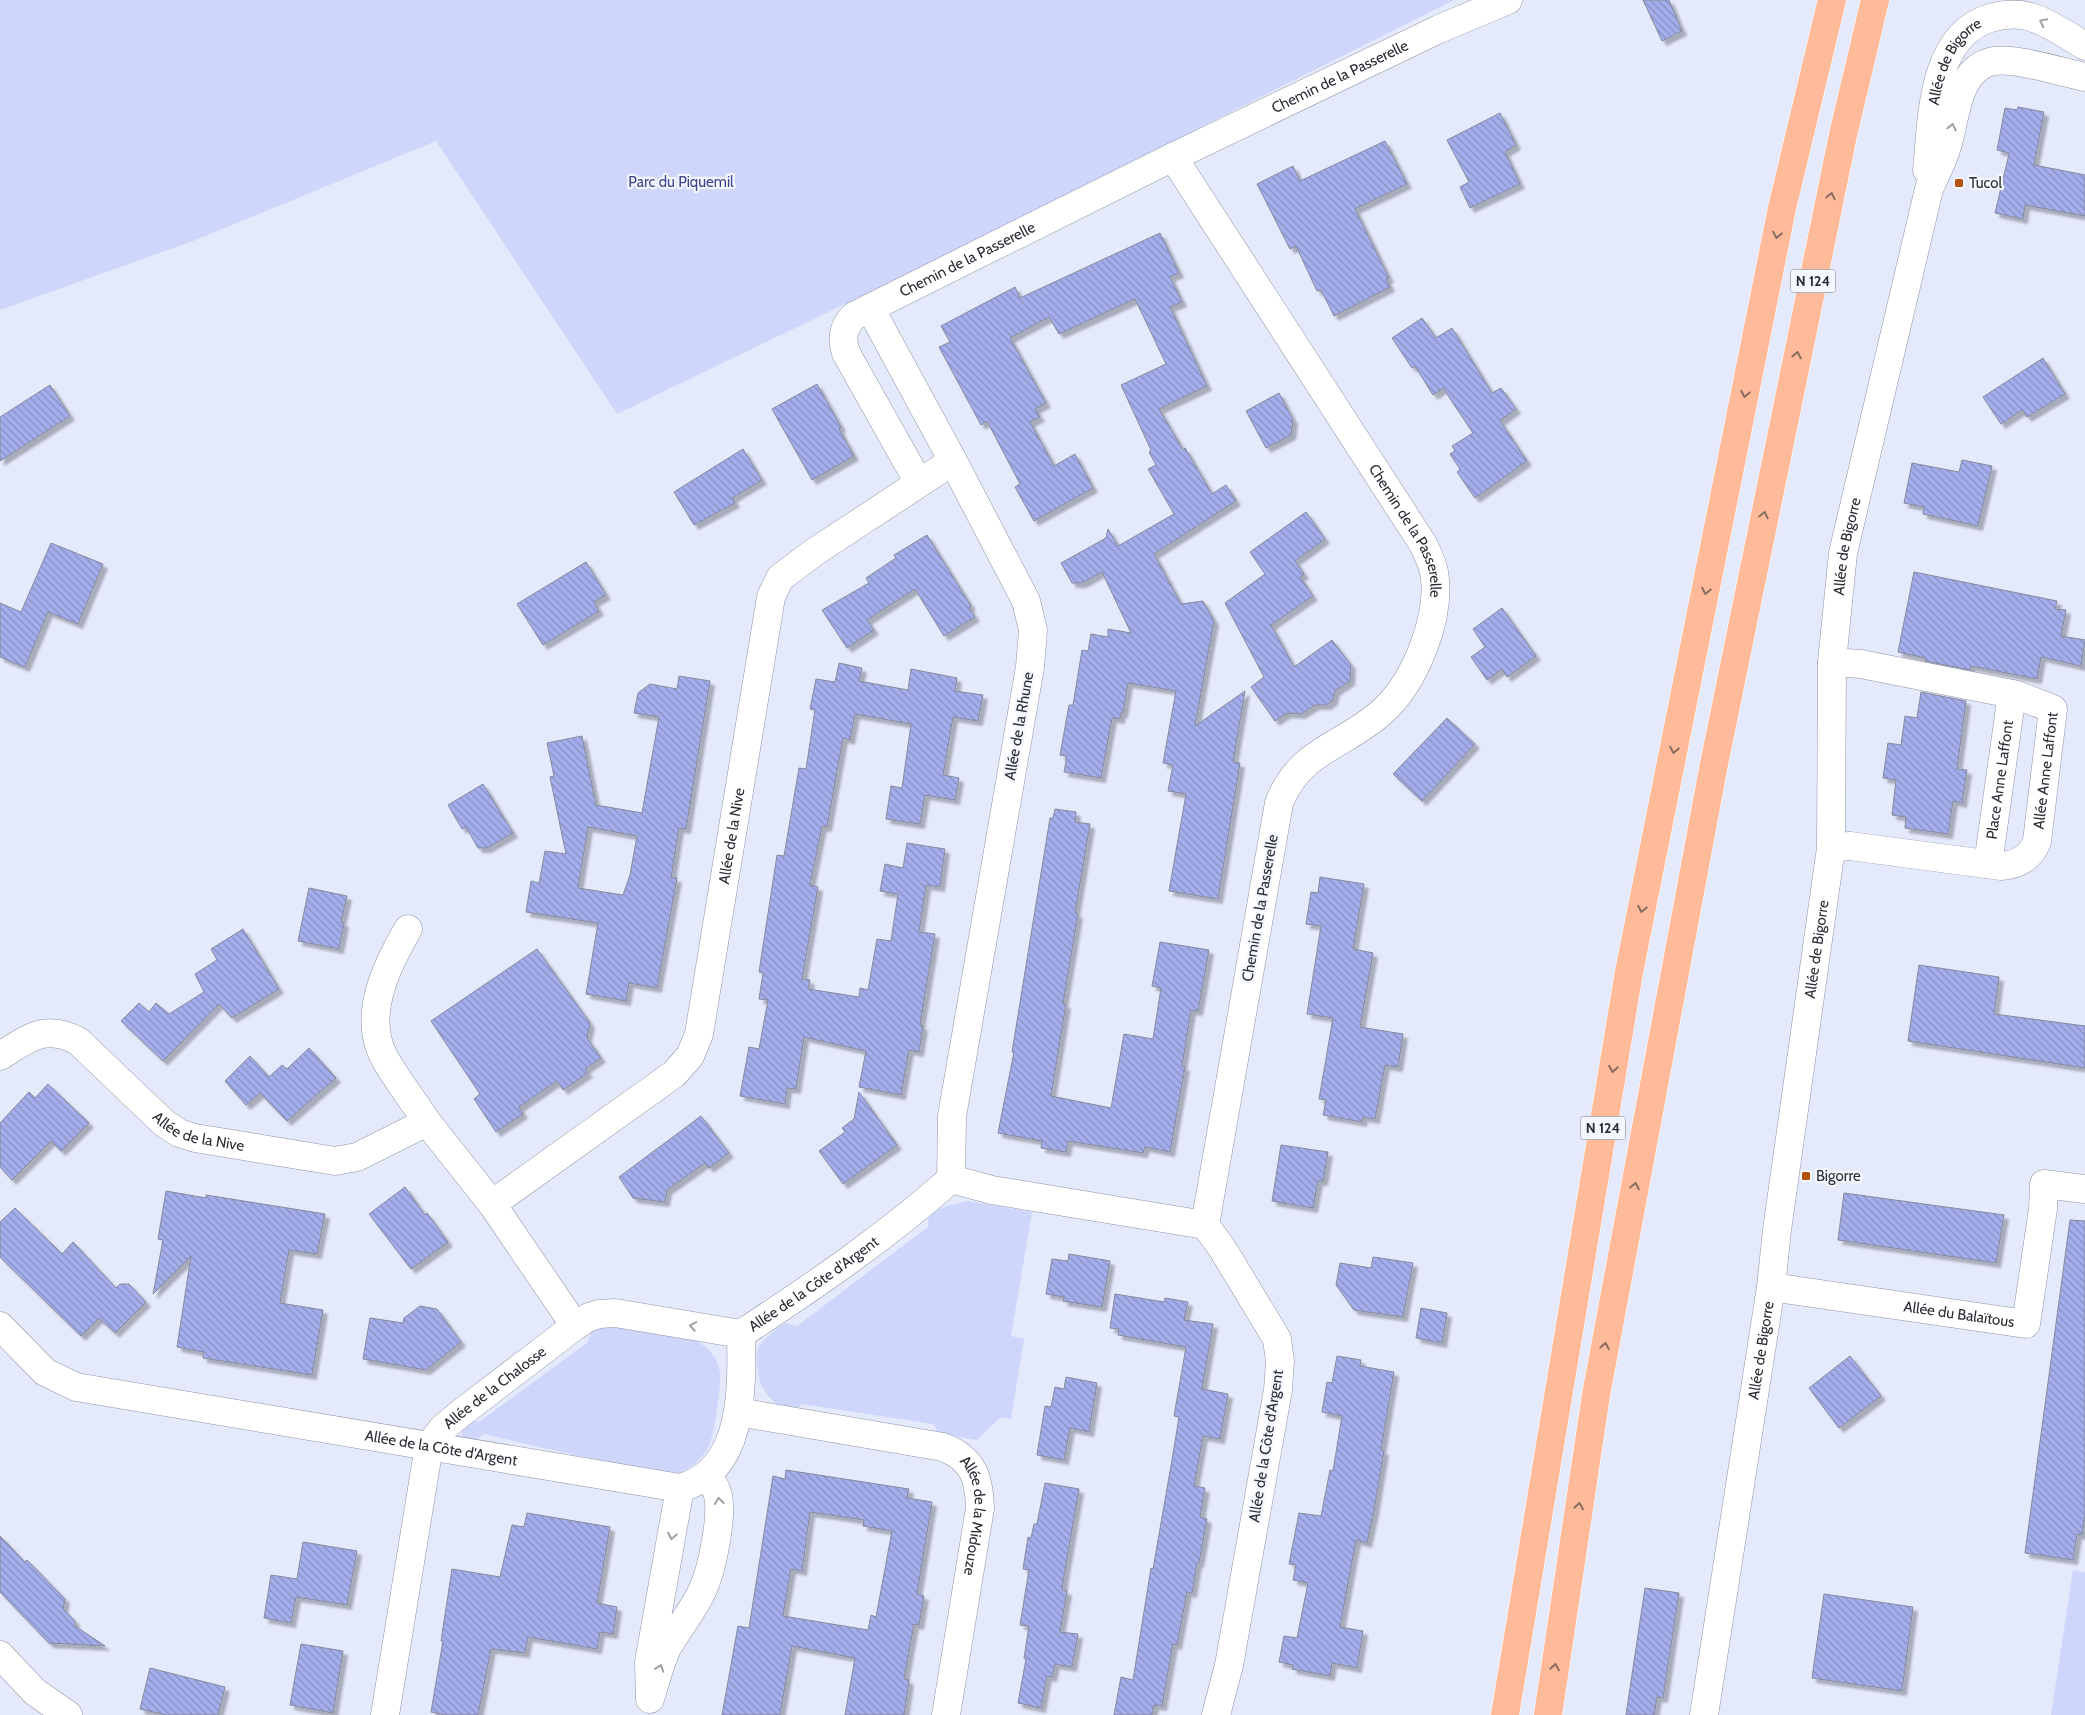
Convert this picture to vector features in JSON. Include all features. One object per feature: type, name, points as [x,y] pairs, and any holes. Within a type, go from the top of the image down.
[{"type":"highway","points":[[1782,208],[1820,0]]},
{"type":"highway","name":"N 124","points":[[1505,1715],[1629,972],[1782,208],[1832,0]]},
{"type":"highway","name":"N 124","points":[[1548,1715],[1596,1395],[1714,764],[1843,135],[1875,0]]},
{"type":"highway","points":[[1843,135],[1892,0]]},
{"type":"street","name":"Chemin de la Passerelle","points":[[919,483],[849,359],[842,342],[846,324],[854,316],[1439,29],[1508,0]]},
{"type":"street","name":"Allée de Bigorre","points":[[1929,189],[1927,173],[1931,130],[1941,76],[1951,47],[1966,31],[1984,20],[1994,17],[2024,15],[2041,20],[2085,46]]},
{"type":"street","name":"Allée de Bigorre","points":[[1704,1715],[1772,1287],[1779,1221],[1831,848],[1832,662],[1843,553],[1929,189],[1948,144],[1962,89],[1976,70],[1984,64],[2003,61],[2021,63],[2085,78]]},
{"type":"street","name":"Chemin de la Passerelle","points":[[1173,158],[1423,544],[1434,573],[1434,594],[1428,634],[1410,674],[1396,697],[1383,711],[1368,722],[1309,760],[1288,781],[1279,803],[1205,1225]]},
{"type":"street","name":"Allée de la Rhune","points":[[870,308],[1026,601],[1033,630],[1030,666],[952,1116],[951,1179]]},
{"type":"street","name":"Allée de la Nive","points":[[492,1204],[674,1074],[690,1056],[699,1034],[771,597],[780,578],[806,558],[953,461]]},
{"type":"street","name":"Allée Anne Laffont","points":[[1831,848],[1850,846],[2000,866],[2015,864],[2028,855],[2036,841],[2053,709],[2012,694],[1861,664],[1832,662]]},
{"type":"street","name":"Place Anne Laffont","points":[[1988,864],[2012,694]]},
{"type":"street","points":[[408,929],[384,978],[375,1025],[384,1057],[427,1122],[492,1204],[575,1326]]},
{"type":"street","name":"Allée de la Nive","points":[[0,1056],[40,1034],[52,1032],[65,1034],[78,1041],[164,1123],[179,1133],[195,1138],[324,1160],[341,1161],[357,1157],[427,1122]]},
{"type":"street","points":[[951,1179],[992,1190],[1205,1225]]},
{"type":"street","name":"Allée de la Côte d'Argent","points":[[2,1333],[45,1372],[76,1387],[680,1488],[689,1486],[706,1476],[721,1461],[735,1426],[742,1377],[741,1334],[788,1303],[912,1214],[951,1179]]},
{"type":"street","name":"Allée du Balaïtous","points":[[1772,1287],[2026,1324],[2043,1209],[2044,1184],[2085,1189]]},
{"type":"street","name":"Allée de la Côte d'Argent","points":[[1205,1225],[1222,1248],[1277,1339],[1280,1361],[1278,1390],[1229,1665],[1216,1715]]},
{"type":"street","name":"Allée de la Chalosse","points":[[428,1446],[442,1429],[461,1413],[589,1317],[615,1313],[741,1334]]},
{"type":"street","name":"Allée de la Midouze","points":[[738,1412],[943,1447],[964,1458],[973,1470],[977,1480],[980,1508],[946,1715]]},
{"type":"street","points":[[385,1715],[428,1446]]},
{"type":"street","points":[[649,1707],[667,1648],[703,1590],[714,1553],[720,1510],[718,1492],[714,1484],[706,1476]]},
{"type":"street","points":[[649,1707],[649,1662],[680,1488]]},
{"type":"street","points":[[0,1656],[35,1692],[68,1715]]},
{"type":"green space","name":"Parc du Piquemil","points":[[0,0],[1454,0],[926,265],[617,414],[436,141],[193,241],[0,310]]},
{"type":"green space","points":[[968,1201],[1032,1212],[1011,1336],[1024,1339],[1011,1419],[1001,1417],[977,1440],[939,1434],[933,1424],[802,1404],[794,1411],[778,1404],[766,1394],[758,1372],[757,1352],[765,1339],[785,1323],[797,1326],[928,1227],[929,1213]]},
{"type":"green space","points":[[604,1324],[673,1334],[698,1342],[707,1348],[714,1357],[718,1364],[720,1375],[715,1422],[707,1450],[693,1465],[681,1472],[664,1473],[484,1434],[472,1443],[462,1439],[463,1426],[471,1420],[479,1422],[587,1343],[592,1331]]},
{"type":"green space","points":[[2073,1570],[2085,1572],[2085,1715],[2051,1715]]},
{"type":"building","points":[[1643,0],[1669,0],[1682,31],[1662,41]]},
{"type":"building","points":[[2018,107],[2044,112],[2034,165],[2085,175],[2085,216],[2025,205],[2023,219],[1995,213],[2009,154],[1997,150],[2005,108],[2017,110]]},
{"type":"building","points":[[1500,113],[1516,145],[1505,152],[1520,184],[1470,208],[1460,187],[1469,182],[1447,140]]},
{"type":"building","points":[[1385,141],[1407,184],[1355,209],[1389,278],[1386,279],[1390,287],[1334,316],[1321,290],[1317,291],[1296,246],[1290,249],[1257,184],[1293,166],[1300,181]]},
{"type":"building","points":[[1160,233],[1179,273],[1170,277],[1182,302],[1170,307],[1207,386],[1159,409],[1212,494],[1226,485],[1236,501],[1154,554],[1181,604],[1203,601],[1214,621],[1195,726],[1245,691],[1233,762],[1240,763],[1218,899],[1169,891],[1186,794],[1168,791],[1173,765],[1163,763],[1176,691],[1128,683],[1123,713],[1121,713],[1120,719],[1112,718],[1101,778],[1064,772],[1067,756],[1060,755],[1069,705],[1073,705],[1082,650],[1088,651],[1091,634],[1108,637],[1108,629],[1131,633],[1102,572],[1082,583],[1072,583],[1061,563],[1106,538],[1108,529],[1118,546],[1174,514],[1148,469],[1156,465],[1121,385],[1166,364],[1135,299],[1059,334],[1049,317],[1010,338],[1046,403],[1035,409],[1040,417],[1030,422],[1054,466],[1075,454],[1093,488],[1034,521],[1015,487],[1020,484],[987,421],[981,425],[939,347],[950,342],[941,326],[1015,287],[1020,298]]},
{"type":"building","points":[[1422,318],[1436,338],[1452,328],[1492,393],[1501,388],[1516,409],[1500,421],[1527,461],[1475,498],[1457,472],[1460,469],[1450,454],[1455,451],[1452,446],[1473,433],[1443,388],[1433,395],[1415,366],[1412,368],[1392,338]]},
{"type":"building","points":[[2043,358],[2065,394],[2027,417],[2022,410],[2001,424],[1983,397]]},
{"type":"building","points":[[817,384],[841,427],[839,429],[854,456],[812,480],[772,409]]},
{"type":"building","points":[[50,385],[70,416],[0,461],[0,417]]},
{"type":"building","points":[[1279,393],[1293,420],[1291,435],[1266,448],[1246,411]]},
{"type":"building","points":[[743,449],[762,480],[732,498],[735,503],[694,525],[674,492]]},
{"type":"building","points":[[1962,460],[1992,466],[1978,526],[1923,514],[1924,507],[1904,503],[1912,463],[1959,472]]},
{"type":"building","points":[[1306,512],[1325,539],[1295,561],[1304,574],[1300,577],[1313,596],[1271,625],[1294,667],[1332,640],[1351,665],[1350,681],[1335,691],[1333,700],[1327,705],[1315,705],[1301,714],[1287,713],[1275,721],[1251,687],[1264,677],[1225,603],[1265,574],[1250,552]]},
{"type":"building","points":[[927,535],[971,606],[969,608],[975,617],[944,636],[915,589],[867,620],[874,630],[847,648],[822,610],[869,583],[866,578],[896,558],[894,555]]},
{"type":"building","points":[[51,543],[103,564],[78,624],[48,612],[25,667],[0,657],[0,603],[21,612]]},
{"type":"building","points":[[586,562],[606,595],[594,602],[599,611],[543,645],[517,604]]},
{"type":"building","points":[[1914,572],[2057,601],[2055,609],[2066,610],[2061,636],[2085,640],[2081,666],[2041,657],[2037,679],[1971,666],[1970,670],[1925,661],[1926,658],[1898,652]]},
{"type":"building","points":[[1502,608],[1536,656],[1507,677],[1502,669],[1487,680],[1471,657],[1485,647],[1473,629]]},
{"type":"building","points":[[839,663],[862,668],[859,681],[908,690],[911,669],[957,678],[955,691],[983,695],[978,721],[953,717],[943,775],[959,778],[955,800],[925,795],[920,824],[886,819],[891,786],[902,788],[911,724],[855,714],[850,740],[843,738],[827,827],[822,826],[810,885],[818,887],[802,979],[810,980],[808,989],[859,997],[860,988],[868,990],[877,939],[891,941],[898,894],[880,891],[885,864],[903,868],[907,843],[945,849],[940,887],[926,885],[919,932],[935,934],[920,1025],[923,1026],[919,1052],[909,1050],[901,1095],[859,1087],[866,1051],[804,1037],[796,1089],[787,1088],[785,1104],[740,1096],[749,1047],[759,1049],[768,1000],[759,999],[763,973],[759,972],[777,855],[784,856],[799,768],[806,769],[815,710],[810,709],[816,679],[835,682]]},
{"type":"building","points":[[679,676],[710,681],[686,829],[679,828],[671,878],[677,878],[657,988],[629,983],[626,1001],[586,994],[598,923],[526,912],[531,881],[539,883],[545,851],[566,854],[550,777],[554,776],[547,743],[582,736],[596,805],[642,813],[659,717],[634,713],[638,693],[650,684],[677,689]],"holes":[[[588,827],[637,836],[630,875],[623,895],[578,888]]]},
{"type":"building","points":[[1921,692],[1966,701],[1957,769],[1967,770],[1962,803],[1953,801],[1948,834],[1905,828],[1906,817],[1892,815],[1896,780],[1883,778],[1888,743],[1901,745],[1905,716],[1917,718]]},
{"type":"building","points":[[1447,718],[1475,744],[1422,801],[1393,774]]},
{"type":"building","points":[[483,784],[513,833],[487,848],[478,848],[466,827],[462,829],[448,805]]},
{"type":"building","points":[[1055,809],[1076,812],[1075,822],[1090,824],[1075,913],[1078,914],[1063,1004],[1066,1004],[1051,1096],[1111,1108],[1124,1034],[1153,1039],[1161,988],[1152,986],[1160,942],[1209,950],[1198,1011],[1191,1010],[1182,1066],[1185,1067],[1170,1152],[1145,1147],[1143,1153],[1068,1141],[1066,1152],[1041,1148],[1042,1141],[998,1133],[1014,1052],[1012,1052],[1050,818],[1053,818]]},
{"type":"building","points":[[1320,877],[1364,884],[1353,949],[1373,953],[1360,1027],[1403,1034],[1398,1067],[1385,1065],[1375,1119],[1363,1117],[1362,1122],[1323,1115],[1326,1100],[1319,1099],[1333,1018],[1307,1014],[1321,926],[1306,924],[1311,892],[1318,893]]},
{"type":"building","points":[[309,888],[347,896],[341,922],[344,923],[339,949],[298,941]]},
{"type":"building","points":[[243,929],[279,989],[232,1018],[219,1004],[163,1061],[121,1021],[139,1003],[149,1012],[156,1003],[169,1014],[204,992],[195,974],[217,960],[211,949]]},
{"type":"building","points":[[537,949],[590,1023],[587,1038],[601,1058],[585,1069],[588,1073],[563,1090],[557,1081],[519,1107],[523,1114],[496,1132],[474,1099],[480,1094],[431,1021]]},
{"type":"building","points":[[1919,965],[1999,977],[1994,1014],[2085,1026],[2085,1068],[1908,1041]]},
{"type":"building","points":[[309,1048],[336,1078],[287,1121],[260,1093],[246,1105],[225,1081],[250,1056],[269,1077],[282,1065],[287,1069]]},
{"type":"building","points":[[48,1084],[89,1123],[61,1151],[51,1141],[12,1180],[0,1167],[0,1123],[29,1092],[35,1098]]},
{"type":"building","points":[[859,1092],[897,1145],[843,1184],[819,1151],[845,1132],[842,1128],[854,1119]]},
{"type":"building","points":[[701,1116],[729,1153],[709,1168],[705,1163],[667,1190],[665,1202],[633,1198],[619,1177]]},
{"type":"building","points":[[1281,1145],[1328,1152],[1323,1181],[1318,1181],[1313,1208],[1272,1201]]},
{"type":"building","points":[[405,1187],[448,1242],[411,1269],[369,1214]]},
{"type":"building","points":[[166,1191],[206,1198],[206,1195],[325,1214],[317,1254],[289,1250],[280,1303],[323,1310],[312,1375],[203,1358],[203,1352],[177,1347],[191,1256],[153,1294],[163,1240],[158,1239]]},
{"type":"building","points":[[1844,1193],[2004,1215],[1996,1263],[1838,1240]]},
{"type":"building","points":[[15,1208],[62,1254],[73,1242],[116,1288],[120,1284],[129,1284],[146,1302],[115,1333],[99,1318],[81,1336],[0,1257],[0,1222]]},
{"type":"building","points":[[2070,1220],[2085,1221],[2085,1515],[2082,1535],[2077,1534],[2073,1560],[2025,1553]]},
{"type":"building","points":[[1069,1254],[1110,1261],[1102,1307],[1063,1301],[1064,1297],[1046,1294],[1052,1259],[1068,1261]]},
{"type":"building","points":[[1373,1257],[1413,1263],[1403,1317],[1354,1310],[1336,1285],[1340,1263],[1371,1268]]},
{"type":"building","points":[[1115,1294],[1164,1302],[1165,1298],[1188,1302],[1184,1320],[1213,1324],[1202,1389],[1228,1394],[1220,1439],[1203,1436],[1194,1486],[1205,1488],[1200,1517],[1207,1519],[1199,1563],[1197,1563],[1192,1593],[1187,1592],[1177,1645],[1173,1644],[1162,1706],[1154,1705],[1152,1715],[1114,1715],[1121,1677],[1133,1680],[1151,1568],[1153,1569],[1179,1417],[1174,1416],[1186,1347],[1118,1335],[1119,1329],[1110,1328]]},
{"type":"building","points":[[420,1306],[437,1309],[461,1342],[426,1370],[363,1359],[370,1318],[403,1323],[404,1318]]},
{"type":"building","points":[[1421,1308],[1447,1313],[1442,1343],[1416,1338]]},
{"type":"building","points":[[1337,1356],[1361,1360],[1360,1366],[1394,1372],[1381,1450],[1384,1451],[1374,1511],[1367,1543],[1356,1540],[1340,1627],[1363,1631],[1357,1668],[1332,1663],[1330,1676],[1292,1669],[1293,1665],[1279,1662],[1284,1636],[1297,1638],[1308,1583],[1293,1580],[1296,1565],[1289,1564],[1299,1513],[1321,1516],[1330,1470],[1333,1471],[1342,1416],[1322,1412],[1327,1382],[1332,1383]]},
{"type":"building","points":[[1850,1356],[1881,1396],[1839,1428],[1809,1388]]},
{"type":"building","points":[[1066,1377],[1097,1383],[1089,1432],[1070,1428],[1064,1460],[1037,1455],[1045,1406],[1051,1407],[1055,1387],[1064,1389]]},
{"type":"building","points":[[786,1470],[909,1489],[907,1498],[932,1502],[917,1594],[924,1596],[919,1625],[914,1624],[904,1679],[909,1680],[904,1715],[845,1715],[855,1658],[792,1646],[780,1715],[722,1715],[738,1626],[749,1628],[773,1476],[785,1479]],"holes":[[[810,1512],[864,1520],[863,1526],[892,1531],[876,1617],[871,1615],[868,1630],[783,1616],[791,1569],[802,1571]]]},
{"type":"building","points":[[1045,1483],[1079,1489],[1062,1590],[1067,1591],[1060,1632],[1078,1634],[1072,1667],[1055,1664],[1052,1677],[1047,1676],[1041,1708],[1018,1703],[1026,1659],[1024,1658],[1029,1626],[1020,1625],[1029,1570],[1023,1569],[1028,1537],[1031,1538],[1034,1524],[1037,1524]]},
{"type":"building","points":[[527,1513],[610,1527],[597,1603],[617,1607],[613,1634],[600,1632],[597,1649],[528,1637],[525,1653],[491,1649],[478,1715],[445,1715],[431,1712],[443,1641],[441,1641],[452,1569],[500,1577],[512,1525],[524,1527]]},
{"type":"building","points":[[0,1536],[25,1562],[27,1560],[65,1599],[63,1609],[75,1621],[75,1626],[105,1646],[49,1643],[0,1592]]},
{"type":"building","points":[[303,1542],[357,1551],[347,1605],[296,1597],[291,1623],[264,1618],[271,1575],[297,1579]]},
{"type":"building","points":[[1645,1588],[1679,1593],[1663,1698],[1657,1697],[1654,1715],[1626,1715]]},
{"type":"building","points":[[1824,1594],[1913,1607],[1902,1691],[1812,1678]]},
{"type":"building","points":[[301,1644],[343,1651],[333,1713],[290,1705]]},
{"type":"building","points":[[150,1668],[225,1687],[218,1715],[167,1715],[140,1709]]},
{"type":"place","name":"Tucol","points":[[1959,183]]},
{"type":"place","name":"Bigorre","points":[[1806,1176]]}]
